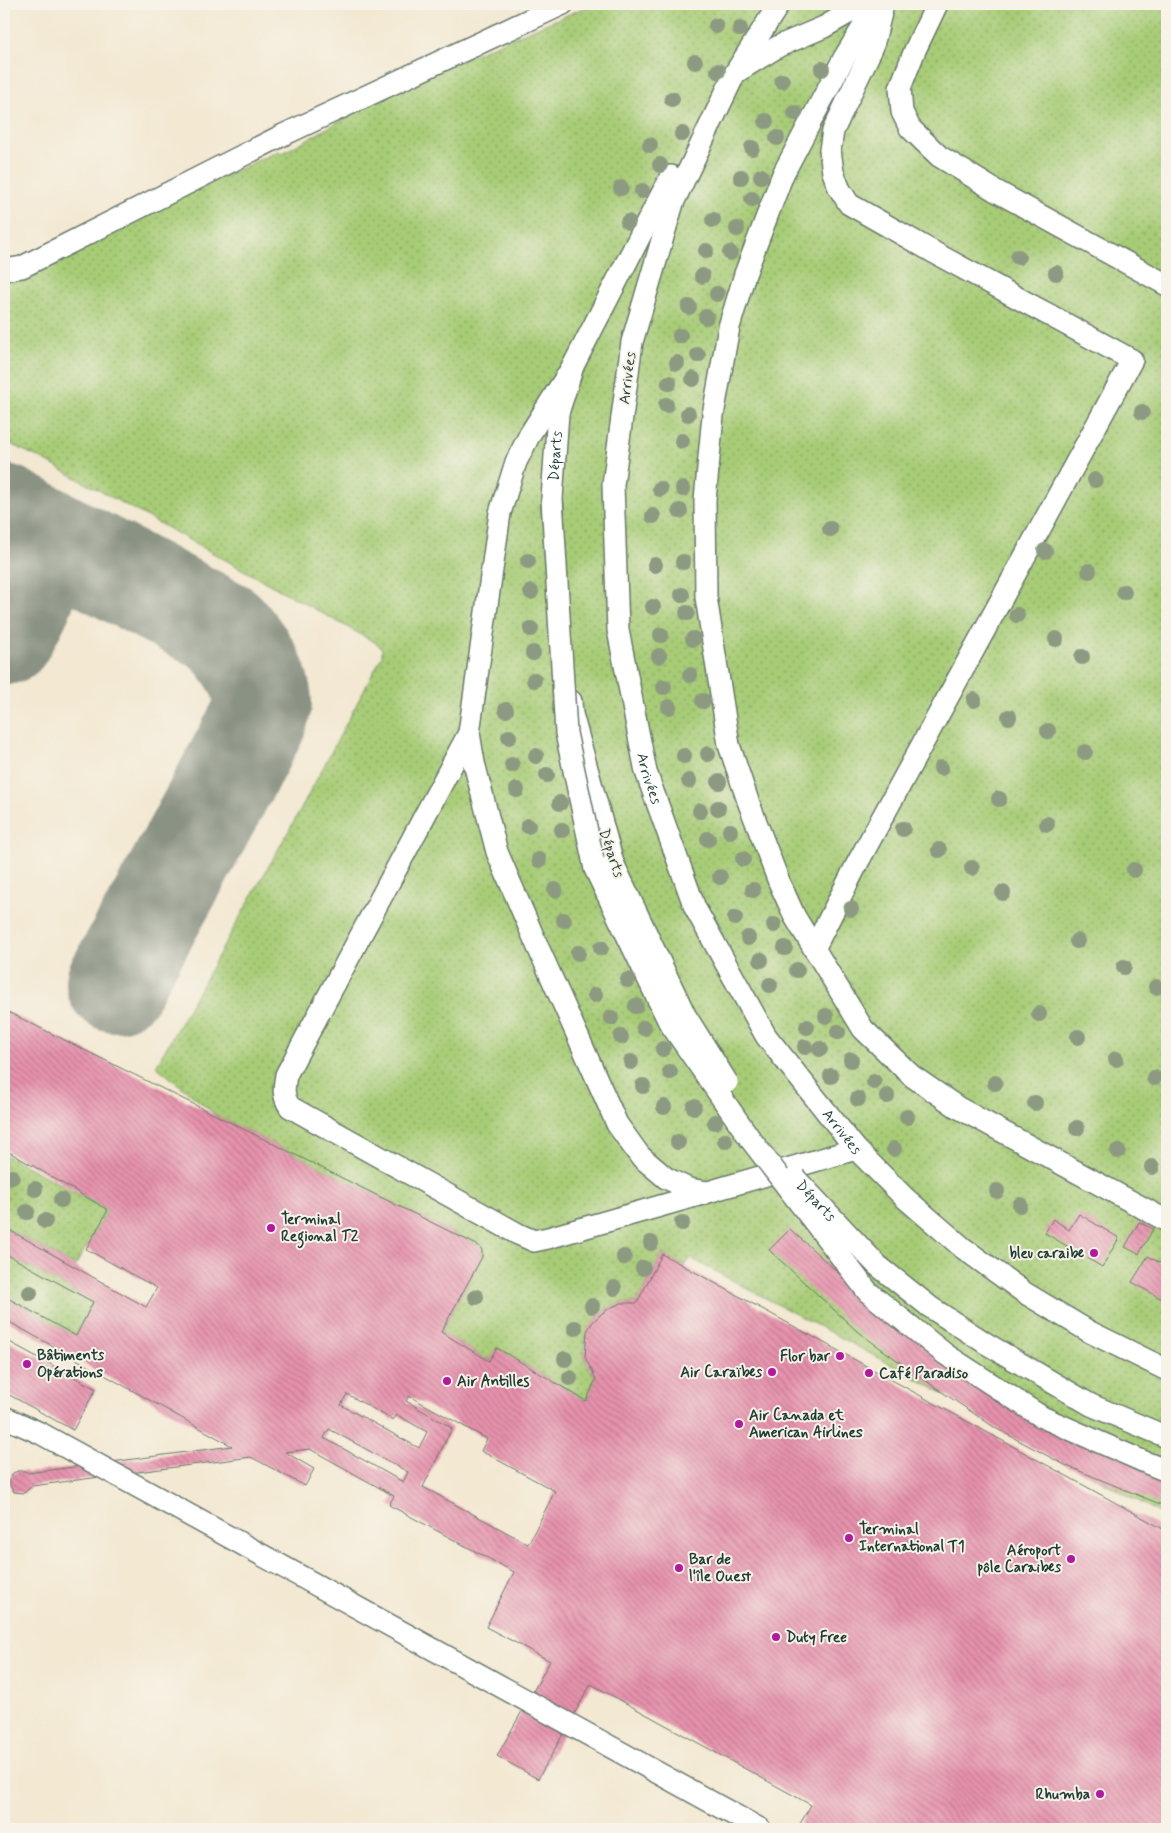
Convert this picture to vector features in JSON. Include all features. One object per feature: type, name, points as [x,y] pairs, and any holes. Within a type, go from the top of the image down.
[{"type":"lane","points":[[4,270],[22,268],[284,135],[563,4]]},
{"type":"lane","name":"Arrivées","points":[[780,4],[735,73],[673,203],[632,342],[613,485],[618,630],[646,772],[695,908],[766,1036],[856,1149],[905,1198],[956,1242],[1024,1293],[1090,1332],[1167,1370]]},
{"type":"lane","points":[[735,73],[779,46],[824,28],[864,4]]},
{"type":"lane","points":[[882,4],[863,27],[844,58],[783,174],[756,246],[729,328],[712,415],[705,500],[708,607],[729,744],[748,801],[779,882],[795,917],[863,1029],[912,1076],[957,1107],[1167,1221]]},
{"type":"lane","points":[[814,949],[867,845],[1132,360],[849,204],[839,188],[834,172],[830,150],[833,131],[873,46],[882,4]]},
{"type":"lane","points":[[937,4],[915,50],[900,88],[902,112],[910,128],[939,156],[996,191],[1167,285]]},
{"type":"lane","name":"Départs","points":[[735,73],[698,123],[574,366],[558,413],[552,499],[572,714],[613,863],[685,1015],[741,1104],[796,1180],[877,1265],[930,1307],[986,1344],[1091,1405],[1167,1437]]},
{"type":"lane","points":[[574,366],[530,434],[516,462],[500,513],[469,733],[474,763],[498,852],[537,945],[617,1124],[640,1156],[666,1178],[689,1189],[708,1192]]},
{"type":"lane","points":[[552,499],[566,733],[596,869],[669,1022],[750,1140],[868,1292],[945,1354],[1042,1416],[1147,1463],[1167,1470]]},
{"type":"lane","points":[[469,733],[286,1075],[283,1089],[285,1101],[290,1107],[518,1234],[534,1241],[580,1230],[856,1149]]},
{"type":"lane","points":[[4,1417],[48,1438],[760,1829]]},
{"type":"green space","points":[[593,4],[1167,4],[1167,1517],[888,1363],[690,1258],[684,1266],[662,1254],[637,1303],[623,1303],[613,1306],[592,1324],[585,1340],[584,1349],[588,1366],[596,1379],[586,1401],[497,1348],[489,1361],[441,1332],[482,1257],[482,1250],[479,1246],[217,1116],[156,1066],[301,809],[382,656],[382,649],[378,644],[42,459],[4,441],[4,276],[279,151],[281,154],[419,77]]},
{"type":"green space","points":[[4,1154],[108,1210],[75,1266],[4,1227]]},
{"type":"green space","points":[[4,1253],[93,1302],[76,1336],[4,1296]]},
{"type":"building","name":"Terminal International T1","points":[[4,1010],[479,1246],[482,1250],[482,1257],[441,1332],[489,1361],[497,1348],[586,1401],[596,1379],[585,1357],[587,1331],[601,1314],[610,1308],[621,1303],[637,1303],[662,1254],[1167,1531],[1167,1829],[854,1829],[850,1827],[848,1829],[797,1829],[811,1805],[591,1684],[538,1779],[497,1756],[550,1661],[486,1627],[514,1572],[389,1505],[394,1496],[310,1449],[285,1452],[314,1469],[305,1486],[251,1457],[32,1486],[24,1493],[14,1492],[10,1486],[10,1479],[13,1473],[18,1471],[28,1473],[232,1446],[4,1319],[4,1296],[76,1336],[93,1302],[4,1253],[4,1227],[146,1307],[157,1288],[86,1249],[108,1210],[4,1149]],"holes":[[[347,1394],[393,1420],[397,1415],[427,1432],[419,1448],[341,1405]],[[409,1396],[487,1439],[481,1451],[555,1491],[528,1544],[423,1487],[452,1428],[406,1401]],[[329,1429],[408,1472],[403,1482],[324,1438]]]},
{"type":"building","name":"bleu caraibe","points":[[1079,1214],[1119,1238],[1102,1267],[1045,1233],[1053,1219],[1069,1230]]},
{"type":"building","points":[[1139,1222],[1153,1229],[1139,1254],[1125,1247]]},
{"type":"building","points":[[790,1229],[873,1304],[953,1366],[1167,1476],[1167,1507],[1065,1465],[997,1429],[858,1332],[769,1250]]},
{"type":"building","points":[[1148,1256],[1167,1267],[1167,1302],[1132,1282]]},
{"type":"building","name":"Bâtiments Opérations","points":[[4,1339],[96,1389],[73,1430],[4,1392]]},
{"type":"taxiway","points":[[4,513],[224,629],[250,662],[259,681],[263,704],[258,721],[115,983]]},
{"type":"taxiway","points":[[4,517],[20,544],[29,574],[26,594],[4,636]]},
{"type":"place","name":"Terminal Regional T2","points":[[271,1228]]},
{"type":"place","name":"bleu caraibe","points":[[1094,1253]]},
{"type":"place","name":"Flor bar","points":[[840,1356]]},
{"type":"place","name":"Bâtiments Opérations","points":[[27,1364]]},
{"type":"place","name":"Air Caraïbes","points":[[772,1372]]},
{"type":"place","name":"Café Paradiso","points":[[869,1373]]},
{"type":"place","name":"Air Antilles","points":[[447,1381]]},
{"type":"place","name":"Air Canada et American Airlines","points":[[739,1424]]},
{"type":"place","name":"Terminal International T1","points":[[849,1538]]},
{"type":"place","name":"Aéroport pôle Caraibes","points":[[1071,1559]]},
{"type":"place","name":"Bar de l'île Ouest","points":[[679,1568]]},
{"type":"place","name":"Duty Free","points":[[776,1637]]},
{"type":"place","name":"Rhumba","points":[[1100,1794]]}]
